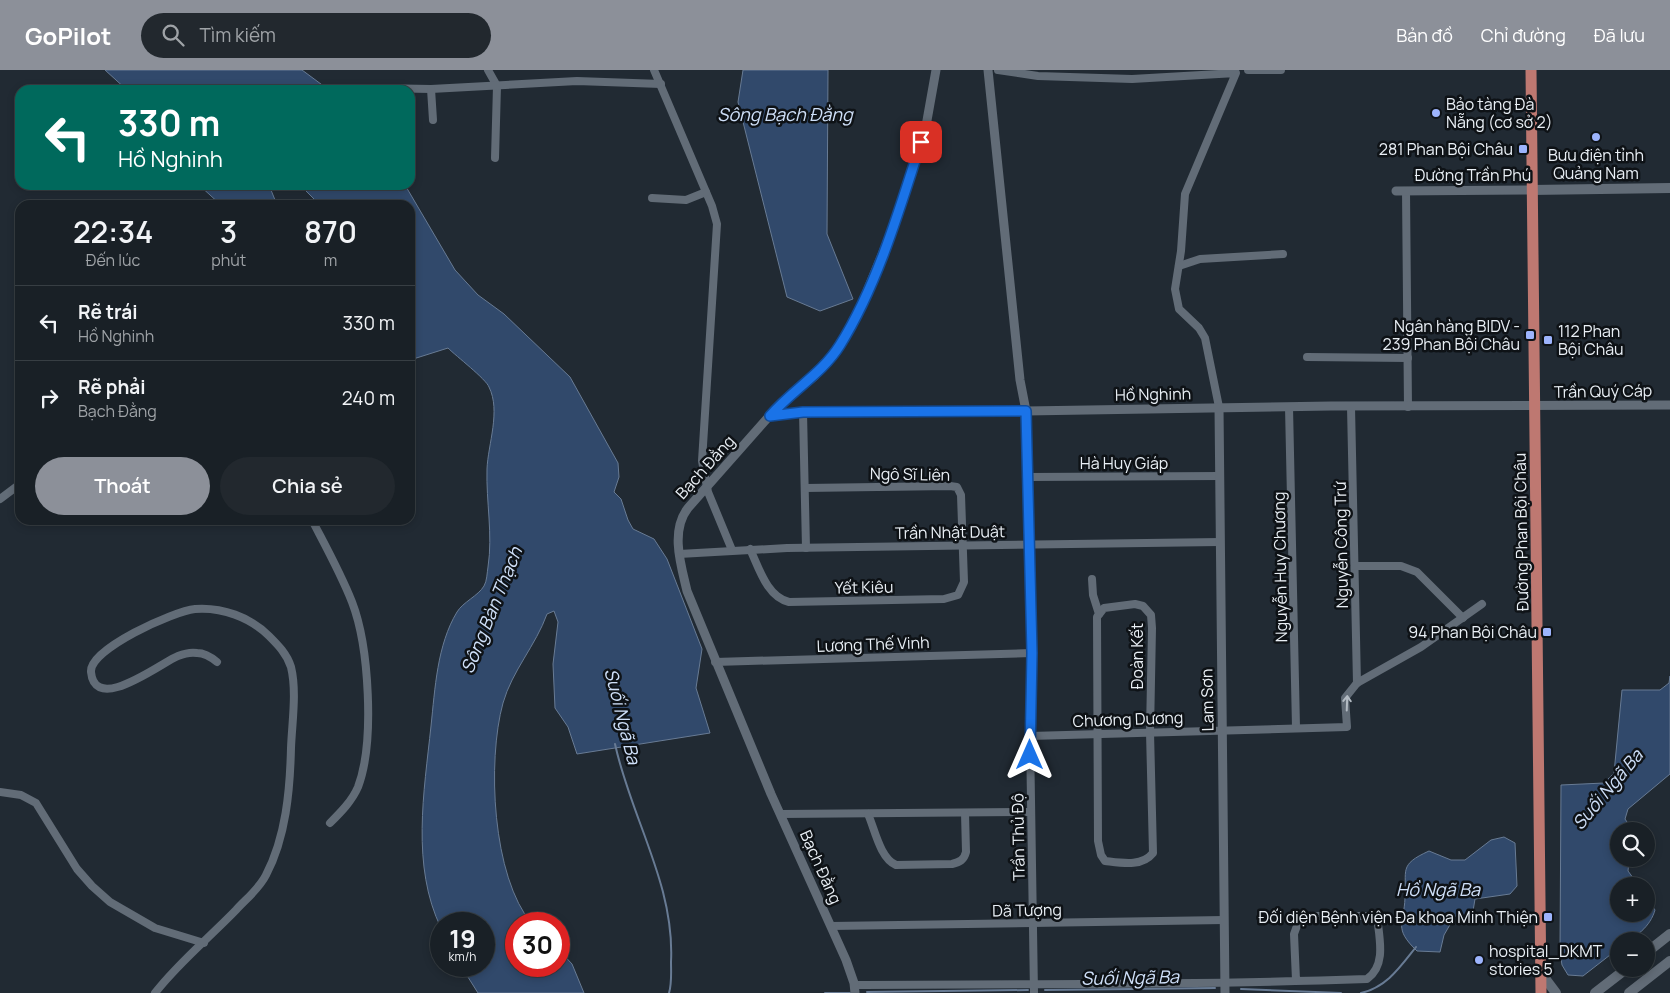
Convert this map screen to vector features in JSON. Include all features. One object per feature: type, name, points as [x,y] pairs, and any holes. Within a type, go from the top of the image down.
[{"type":"main road","name":"Đường Phan Bội Châu","points":[[1531,70],[1541,993]]},
{"type":"main road","name":"Đường Trần Phú","points":[[1531,190],[1670,188]]},
{"type":"main road","points":[[1655,947],[1668,939]]},
{"type":"main road","points":[[1629,993],[1670,961]]},
{"type":"main road","points":[[1541,972],[1556,993]]},
{"type":"main road","points":[[1595,993],[1616,977]]},
{"type":"street","points":[[488,70],[497,86],[496,158]]},
{"type":"street","points":[[654,70],[716,217],[717,231],[702,461],[707,489],[732,550]]},
{"type":"street","name":"Bạch Đằng","points":[[855,989],[831,926],[715,662],[687,591],[679,554],[678,530],[681,518],[770,416],[788,396],[815,376],[840,345],[863,300],[895,223],[923,135],[936,70]]},
{"type":"street","points":[[988,70],[1020,380],[1026,411]]},
{"type":"street","points":[[998,70],[1038,76],[1132,79],[1244,70]]},
{"type":"street","points":[[1248,70],[1281,70]]},
{"type":"street","points":[[1219,407],[1206,338],[1176,304],[1175,289],[1179,266],[1185,194],[1235,71]]},
{"type":"street","points":[[415,89],[567,81],[661,84]]},
{"type":"street","points":[[431,89],[434,120]]},
{"type":"street","name":"Đường Trần Phú","points":[[1396,191],[1531,190]]},
{"type":"street","points":[[1406,191],[1408,407]]},
{"type":"street","points":[[652,198],[686,200],[706,192]]},
{"type":"street","points":[[1179,266],[1200,259],[1283,254]]},
{"type":"street","points":[[1307,357],[1408,358]]},
{"type":"street","name":"Trần Quý Cáp","points":[[1536,407],[1670,405]]},
{"type":"street","name":"Hồ Nghinh","points":[[770,416],[803,412],[1026,411],[1219,407],[1536,407]]},
{"type":"street","name":"Lam Sơn","points":[[1219,407],[1225,993]]},
{"type":"street","name":"Nguyễn Huy Chương","points":[[1290,407],[1296,727]]},
{"type":"street","name":"Nguyễn Công Trứ","points":[[1351,407],[1357,683]]},
{"type":"street","name":"Trần Thủ Độ","points":[[1026,411],[1032,653],[1030,736],[1034,993]]},
{"type":"street","points":[[803,412],[806,548]]},
{"type":"street","name":"Hà Huy Giáp","points":[[1028,477],[1220,476]]},
{"type":"street","name":"Ngô Sĩ Liên","points":[[805,488],[950,486],[957,488],[961,495],[962,546]]},
{"type":"street","points":[[0,498],[15,488]]},
{"type":"street","points":[[314,525],[353,604],[361,636],[367,679],[365,753],[360,778],[351,800],[330,823]]},
{"type":"street","name":"Trần Nhật Duật","points":[[679,554],[750,549],[1220,542]]},
{"type":"street","name":"Yết Kiêu","points":[[750,549],[772,593],[780,600],[789,602],[951,598],[958,595],[964,582],[962,546]]},
{"type":"street","points":[[1355,566],[1401,566],[1417,572],[1463,618]]},
{"type":"street","points":[[1092,579],[1093,595],[1099,614]]},
{"type":"street","name":"Đoàn Kết","points":[[1134,604],[1143,606],[1151,615],[1150,732],[1153,853],[1148,859],[1140,863],[1105,861],[1101,855],[1098,841],[1097,617],[1099,614],[1104,608],[1112,605],[1134,604]]},
{"type":"street","points":[[1357,683],[1421,647],[1482,604]]},
{"type":"street","points":[[155,993],[261,883],[276,846],[287,808],[291,772],[292,676],[288,659],[267,633],[248,620],[223,611],[195,609],[168,616],[140,630],[98,656],[91,670],[98,686],[109,690],[146,674],[179,656],[196,652],[204,654],[217,662]]},
{"type":"street","name":"Lương Thế Vinh","points":[[715,662],[1032,653]]},
{"type":"street","name":"Chương Dương","points":[[1030,736],[1222,729],[1347,727],[1346,698],[1357,683]]},
{"type":"street","points":[[0,792],[21,795],[36,804],[76,868],[110,902],[155,928],[204,943]]},
{"type":"street","points":[[781,814],[1031,812]]},
{"type":"street","points":[[868,814],[885,856],[890,862],[896,865],[915,865],[952,864],[964,858],[965,813]]},
{"type":"street","points":[[855,989],[1033,984],[1367,979],[1374,974],[1379,963],[1380,946],[1377,916],[1309,916],[1298,923],[1294,934],[1296,980]]},
{"type":"street","name":"Dã Tượng","points":[[831,926],[1224,920]]},
{"type":"water","points":[[105,70],[302,70],[322,85],[122,85]]},
{"type":"water","name":"Sông Bạch Đằng","points":[[743,70],[828,70],[827,234],[853,299],[820,311],[787,297],[738,102]]},
{"type":"water","points":[[204,190],[271,190],[275,200],[216,200]]},
{"type":"water","points":[[305,190],[408,190],[414,200],[315,200]]},
{"type":"water","name":"Sông Bàn Thạch","points":[[415,202],[455,270],[478,295],[504,314],[570,377],[618,463],[619,477],[614,492],[621,499],[633,529],[654,539],[667,559],[702,649],[696,688],[710,733],[577,754],[568,727],[555,708],[553,664],[558,622],[554,611],[547,614],[507,691],[498,727],[495,755],[497,818],[501,849],[508,878],[525,912],[505,912],[505,977],[570,977],[570,962],[584,993],[478,993],[468,977],[495,977],[495,912],[435,912],[426,880],[422,829],[423,803],[438,667],[445,639],[457,612],[485,584],[489,555],[487,469],[494,406],[489,387],[448,348],[415,358]]},
{"type":"water","points":[[1670,676],[1670,774],[1628,809],[1625,819],[1627,822],[1610,822],[1610,867],[1628,867],[1628,871],[1632,877],[1610,877],[1610,922],[1649,922],[1640,932],[1610,932],[1610,955],[1583,976],[1568,975],[1562,965],[1560,952],[1561,785],[1604,783],[1614,773],[1622,690],[1660,690],[1669,683]]},
{"type":"water","name":"Hồ Ngã Ba","points":[[1504,837],[1515,843],[1517,886],[1510,894],[1475,899],[1472,917],[1455,916],[1444,935],[1440,952],[1417,951],[1402,931],[1405,875],[1408,865],[1412,860],[1429,851],[1451,860],[1465,860],[1491,840]]},
{"type":"waterway","name":"Suối Ngã Ba","points":[[615,744],[666,906],[670,934],[671,985],[669,993]]},
{"type":"waterway","name":"Suối Ngã Ba","points":[[1361,993],[1386,981],[1416,947]]},
{"type":"waterway","name":"Suối Ngã Ba","points":[[1045,990],[1215,988]]},
{"type":"waterway","name":"Suối Ngã Ba","points":[[1241,989],[1341,993]]},
{"type":"waterway","name":"Suối Ngã Ba","points":[[867,992],[1028,990]]},
{"type":"waterway","name":"Suối Ngã Ba","points":[[825,993],[850,993]]},
{"type":"place","name":"Bảo tàng Đà Nẵng (cơ sở 2)","points":[[1436,113]]},
{"type":"place","name":"Bưu điện tỉnh Quảng Nam","points":[[1596,137]]},
{"type":"place","name":"281 Phan Bội Châu","points":[[1523,149]]},
{"type":"place","name":"Ngân hàng BIDV - 239 Phan Bội Châu","points":[[1530,335]]},
{"type":"place","name":"112 Phan Bội Châu","points":[[1548,340]]},
{"type":"place","name":"94 Phan Bội Châu","points":[[1547,632]]},
{"type":"place","name":"Đối diện Bệnh viện Đa khoa Minh Thiện","points":[[1548,917]]},
{"type":"place","name":"hospital_DKMT stories 5","points":[[1479,960]]},
{"type":"route","points":[[921,142],[895,223],[863,300],[840,345],[815,376],[788,396],[770,416],[803,412],[1026,411],[1032,653],[1030,755]]}]
